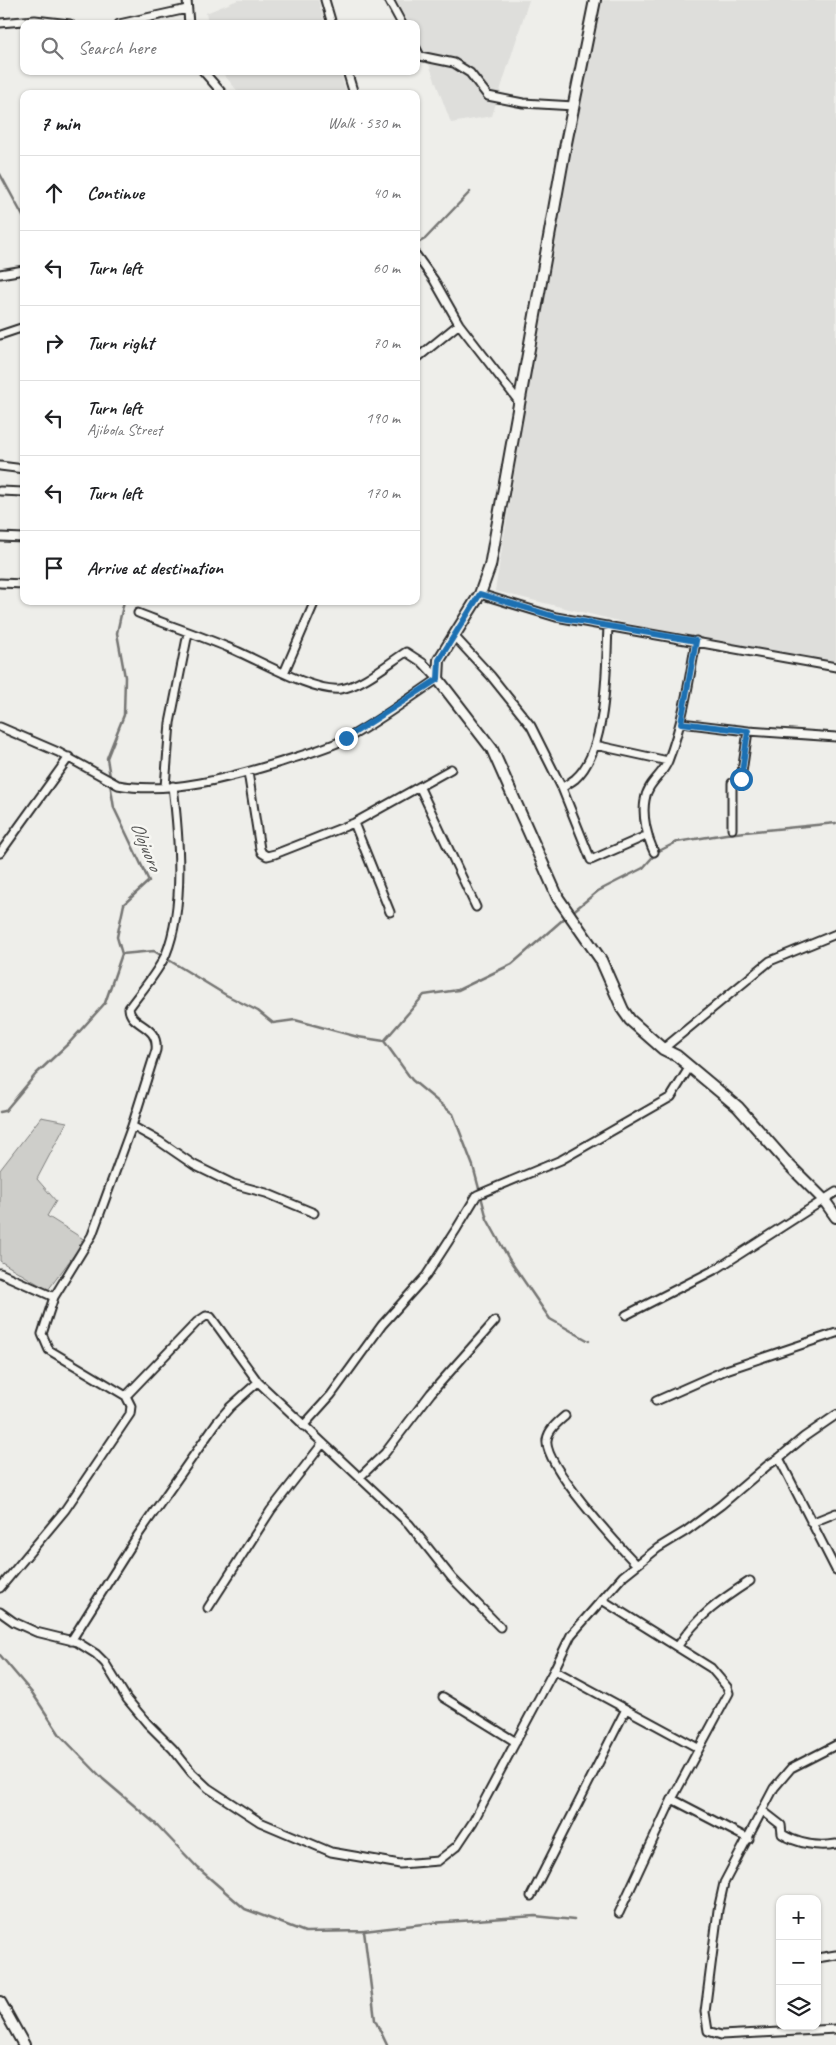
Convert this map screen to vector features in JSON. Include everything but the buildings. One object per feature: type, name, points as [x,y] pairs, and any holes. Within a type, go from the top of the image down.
[{"type":"street","points":[[187,0],[188,20]]},
{"type":"street","points":[[325,0],[331,20]]},
{"type":"street","points":[[389,0],[400,20]]},
{"type":"street","points":[[438,679],[439,660],[480,594],[490,566],[595,0]]},
{"type":"street","points":[[136,20],[187,8]]},
{"type":"street","points":[[0,23],[20,21]]},
{"type":"street","points":[[420,56],[454,62],[470,73],[488,96],[523,103],[574,106]]},
{"type":"street","points":[[206,75],[217,90]]},
{"type":"street","points":[[348,75],[353,90]]},
{"type":"street","points":[[420,261],[434,280],[459,324],[520,403]]},
{"type":"street","points":[[0,274],[20,271]]},
{"type":"street","points":[[420,356],[459,324]]},
{"type":"street","points":[[0,335],[20,328]]},
{"type":"street","points":[[0,466],[20,468]]},
{"type":"street","points":[[0,491],[20,492]]},
{"type":"street","points":[[0,537],[20,538]]},
{"type":"street","points":[[0,583],[20,584]]},
{"type":"street","points":[[480,594],[556,617],[836,667]]},
{"type":"street","points":[[284,674],[313,605]]},
{"type":"street","points":[[138,613],[228,647],[284,674],[306,682],[340,690],[362,680],[406,652],[423,663],[438,679],[492,749],[565,910],[601,960],[623,1010],[630,1020],[663,1049],[677,1056],[689,1068],[738,1107],[788,1164],[824,1200],[836,1217]]},
{"type":"street","points":[[562,788],[575,779],[582,771],[595,745],[604,701],[608,626]]},
{"type":"street","points":[[0,1588],[65,1510],[127,1418],[131,1406],[126,1396],[49,1350],[42,1334],[54,1298],[92,1236],[132,1126],[156,1050],[157,1041],[155,1035],[130,1015],[129,1008],[161,963],[174,930],[178,903],[178,836],[169,787],[170,723],[188,632]]},
{"type":"street","points":[[454,636],[526,718],[562,788],[591,860],[648,835]]},
{"type":"street","points":[[654,852],[648,835],[644,810],[646,793],[668,761],[681,723],[696,641]]},
{"type":"street","points":[[0,727],[69,757],[118,785],[126,787],[169,787],[215,780],[302,756],[346,738],[438,679]]},
{"type":"street","points":[[681,723],[748,731],[836,737]]},
{"type":"street","points":[[732,829],[732,783],[741,779],[748,731]]},
{"type":"street","points":[[595,745],[668,761]]},
{"type":"street","points":[[0,852],[69,757]]},
{"type":"street","points":[[248,772],[262,853],[267,856],[354,823],[420,788],[451,769]]},
{"type":"street","points":[[420,788],[476,906]]},
{"type":"street","points":[[354,823],[390,912]]},
{"type":"street","points":[[663,1049],[770,960],[836,934]]},
{"type":"street","points":[[303,1426],[331,1395],[382,1325],[426,1276],[480,1193],[561,1160],[671,1097],[689,1068]]},
{"type":"street","points":[[132,1126],[159,1141],[194,1165],[233,1184],[266,1193],[314,1213]]},
{"type":"street","points":[[626,1315],[718,1268],[836,1192]]},
{"type":"street","points":[[0,1273],[54,1298]]},
{"type":"street","points":[[126,1396],[197,1322],[206,1316],[211,1317],[258,1382],[409,1524],[452,1578],[500,1627]]},
{"type":"street","points":[[360,1477],[385,1453],[431,1393],[496,1321]]},
{"type":"street","points":[[656,1401],[726,1370],[836,1333]]},
{"type":"street","points":[[71,1641],[138,1536],[217,1422],[230,1407],[258,1382]]},
{"type":"street","points":[[0,1612],[14,1622],[36,1632],[85,1645],[106,1663],[127,1699],[173,1749],[192,1773],[208,1788],[260,1822],[332,1852],[400,1864],[438,1861],[457,1846],[474,1822],[571,1635],[622,1576],[636,1564],[721,1505],[768,1465],[836,1415]]},
{"type":"street","points":[[565,1416],[555,1425],[547,1438],[547,1448],[567,1482],[596,1521],[636,1564]]},
{"type":"street","points":[[208,1608],[271,1510],[323,1443]]},
{"type":"street","points":[[779,1458],[836,1570]]},
{"type":"street","points":[[811,1522],[836,1513]]},
{"type":"street","points":[[678,1646],[685,1634],[712,1606],[750,1581]]},
{"type":"street","points":[[602,1600],[711,1668],[727,1687],[729,1694],[672,1799],[620,1912]]},
{"type":"street","points":[[554,1670],[698,1748]]},
{"type":"street","points":[[442,1697],[516,1742]]},
{"type":"street","points":[[531,1896],[626,1709]]},
{"type":"street","points":[[776,2029],[721,2035],[708,2032],[705,2012],[718,1910],[724,1883],[749,1839],[774,1788],[791,1768],[805,1759],[836,1745]]},
{"type":"street","points":[[672,1799],[749,1839]]},
{"type":"street","points":[[763,1810],[781,1825],[782,1834],[792,1840],[824,1846],[836,1844]]},
{"type":"street","points":[[821,1957],[836,1955]]},
{"type":"street","points":[[0,2002],[24,2045]]},
{"type":"street","points":[[821,2029],[836,2029]]},
{"type":"shaded area","points":[[238,0],[318,0],[324,20],[207,20],[206,13]]},
{"type":"shaded area","points":[[395,0],[529,0],[492,116],[451,123],[420,44],[420,20],[407,20]]},
{"type":"shaded area","points":[[591,0],[836,0],[836,665],[730,648],[495,591]]},
{"type":"shaded area","points":[[224,75],[341,75],[346,90],[237,90]]},
{"type":"shaded area","points":[[41,1117],[67,1122],[37,1179],[56,1201],[47,1216],[85,1240],[48,1290],[0,1261],[0,1170]]},
{"type":"waterway","name":"Olojuoro","points":[[0,174],[20,211]]},
{"type":"waterway","points":[[420,242],[425,239],[470,192]]},
{"type":"waterway","name":"Olojuoro","points":[[110,777],[107,758],[124,715],[125,677],[117,633],[123,605]]},
{"type":"waterway","name":"Olojuoro","points":[[0,1112],[5,1111],[36,1074],[70,1042],[105,1003],[122,954],[117,937],[124,904],[149,881],[114,808],[110,783]]},
{"type":"waterway","points":[[571,913],[598,891],[643,868],[657,852],[677,842],[726,834],[836,823]]},
{"type":"waterway","points":[[122,954],[154,951],[226,995],[258,1011],[273,1023],[295,1020],[358,1037],[384,1041],[424,995],[458,990],[512,964],[567,916]]},
{"type":"waterway","points":[[384,1041],[412,1080],[453,1114],[473,1166],[487,1219],[509,1259],[550,1319],[589,1341]]},
{"type":"waterway","points":[[0,1655],[33,1694],[60,1735],[103,1779],[158,1826],[198,1868],[245,1909],[305,1932],[364,1931],[375,2020],[387,2045]]},
{"type":"waterway","points":[[364,1931],[431,1923],[535,1916],[574,1920]]},
{"type":"route","points":[[346,738],[366,727],[438,679],[437,669],[439,660],[480,594],[556,617],[696,641],[681,723],[748,731],[741,779]]}]
